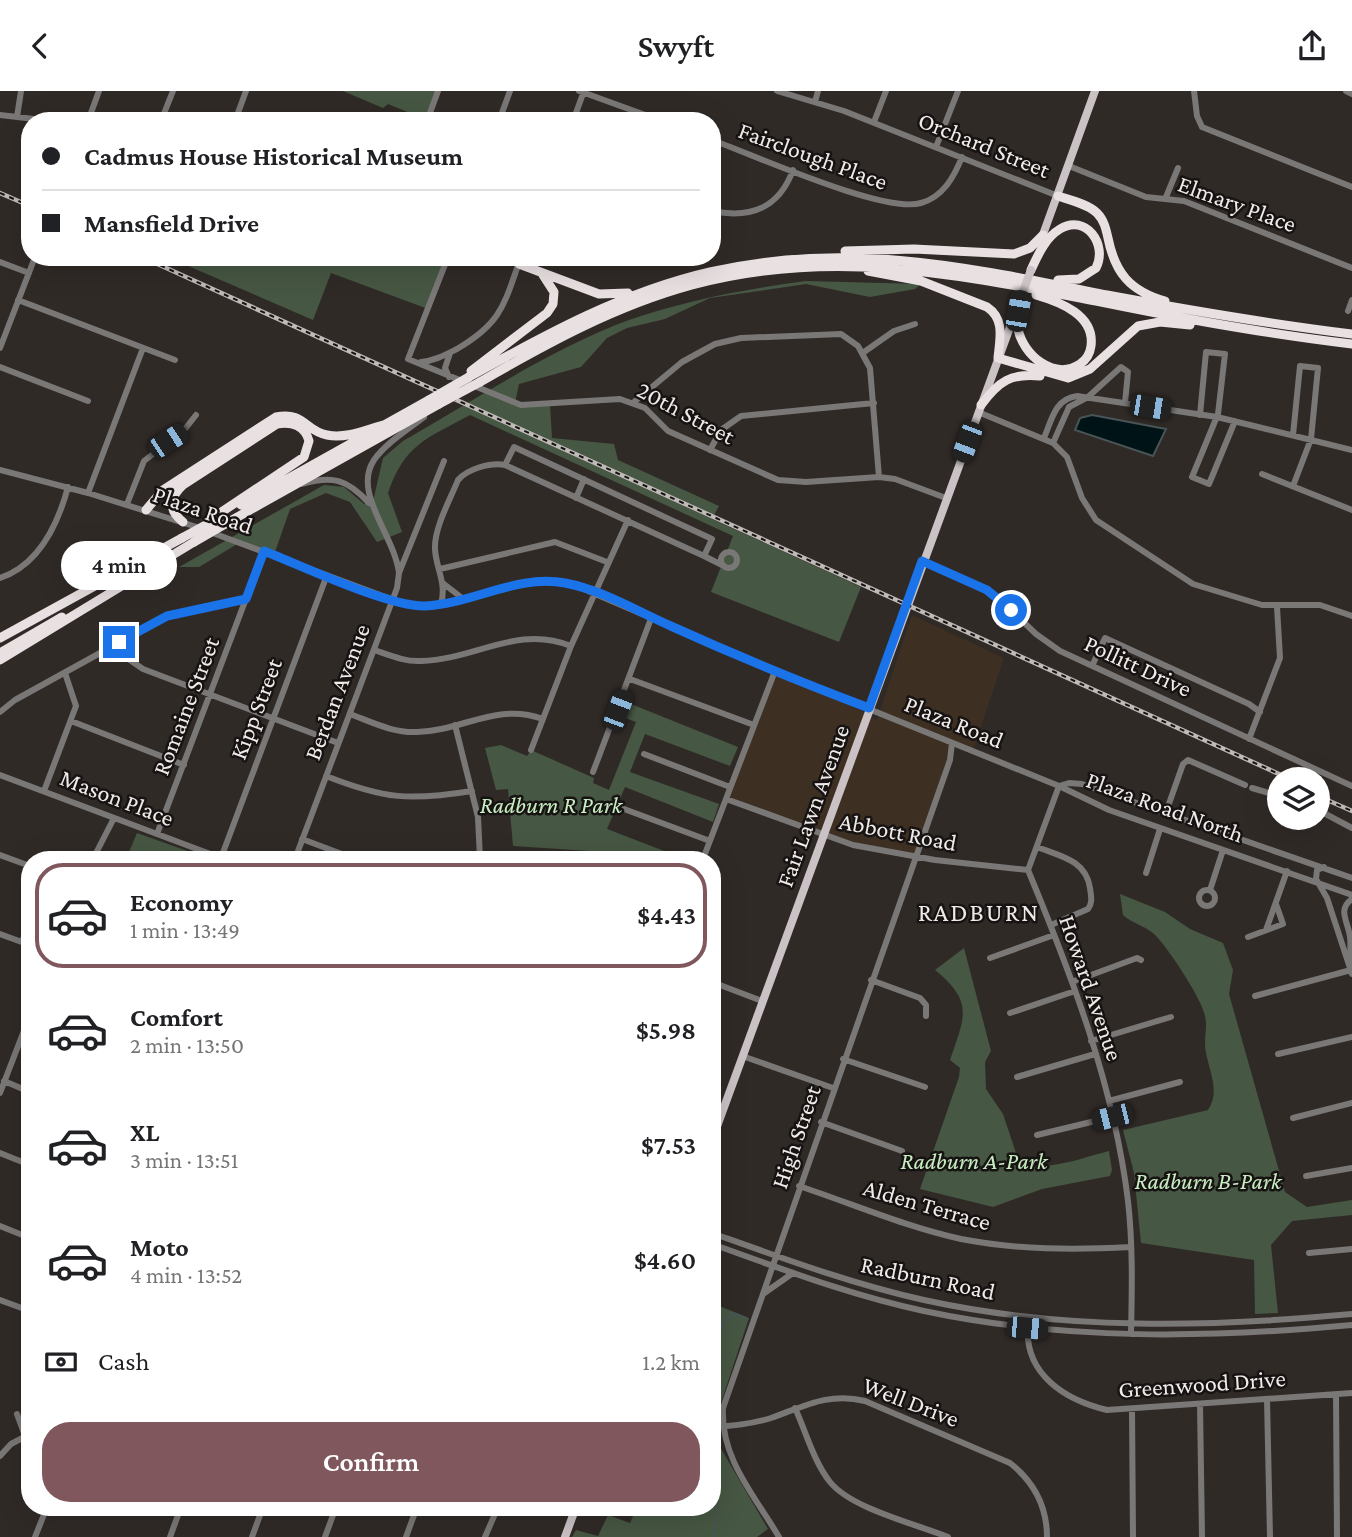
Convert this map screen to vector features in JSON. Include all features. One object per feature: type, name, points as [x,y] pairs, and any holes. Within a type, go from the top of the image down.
[{"type":"highway","points":[[1058,196],[1090,208],[1100,216],[1113,262],[1119,273],[1133,287],[1157,298],[1221,316]]},
{"type":"highway","points":[[535,270],[607,295],[734,267],[799,263],[886,266],[992,277],[1079,279],[1091,273],[1099,261],[1098,242],[1085,228],[1066,226],[1048,239],[1031,270]]},
{"type":"highway","points":[[0,653],[573,330],[652,297],[725,277],[799,263],[842,251],[897,249],[1014,254],[1030,248],[1042,235]]},
{"type":"highway","points":[[799,263],[908,277],[987,307],[996,314],[1000,323],[998,358],[1059,378]]},
{"type":"highway","points":[[0,638],[456,384],[550,309],[554,298],[553,286],[528,266]]},
{"type":"highway","points":[[992,277],[1221,316],[1352,334]]},
{"type":"highway","points":[[992,277],[1054,300],[1074,311],[1086,324],[1091,338],[1090,350],[1084,361],[1073,368],[1060,369],[1032,356],[1023,344],[1018,328],[1021,297]]},
{"type":"highway","points":[[992,277],[1275,334]]},
{"type":"highway","points":[[467,376],[589,313],[671,282]]},
{"type":"highway","points":[[980,408],[998,383],[1012,376],[1059,378],[1083,373],[1125,335],[1145,324],[1160,322],[1352,344]]},
{"type":"highway","points":[[146,510],[163,490],[276,417],[298,417],[321,433],[335,436],[383,425]]},
{"type":"highway","points":[[183,522],[175,515],[171,504],[174,494],[183,485],[277,424],[290,423],[304,431],[309,447],[303,457],[213,519]]},
{"type":"highway","points":[[0,660],[194,542]]},
{"type":"main road","name":"Fair Lawn Avenue","points":[[721,1117],[1095,91]]},
{"type":"main road","points":[[565,1537],[572,1516]]},
{"type":"street","points":[[17,117],[21,91]]},
{"type":"street","points":[[91,112],[99,91]]},
{"type":"street","points":[[165,112],[173,91]]},
{"type":"street","points":[[238,112],[246,91]]},
{"type":"street","points":[[430,112],[438,91]]},
{"type":"street","points":[[502,112],[510,91]]},
{"type":"street","points":[[576,112],[582,91],[638,112]]},
{"type":"street","name":"Orchard Street","points":[[777,91],[874,122],[1058,196]]},
{"type":"street","points":[[815,102],[818,91]]},
{"type":"street","points":[[874,122],[886,91]]},
{"type":"street","points":[[936,147],[958,91]]},
{"type":"street","points":[[1194,91],[1199,124],[1352,187]]},
{"type":"street","points":[[1346,91],[1352,94]]},
{"type":"street","points":[[0,115],[21,117]]},
{"type":"street","name":"Fairclough Place","points":[[721,143],[877,201],[914,205],[943,191],[961,157]]},
{"type":"street","name":"Elmary Place","points":[[1069,166],[1146,197],[1184,201],[1352,268]]},
{"type":"street","points":[[1166,197],[1178,168]]},
{"type":"street","points":[[721,212],[737,213],[769,205],[782,195],[793,170]]},
{"type":"street","points":[[0,262],[29,273]]},
{"type":"street","points":[[0,348],[32,266]]},
{"type":"street","points":[[444,266],[412,360],[429,362],[482,334],[494,322],[518,266]]},
{"type":"street","points":[[18,300],[175,360]]},
{"type":"street","points":[[1348,310],[1352,300]]},
{"type":"street","points":[[863,352],[894,331],[915,324]]},
{"type":"street","points":[[634,402],[693,355],[727,340],[832,333],[846,337],[863,352],[870,368],[879,477]]},
{"type":"street","points":[[88,493],[144,348]]},
{"type":"street","points":[[449,377],[446,362],[451,352]]},
{"type":"street","points":[[1200,415],[1206,352],[1224,354],[1217,417],[1192,477],[1209,484],[1235,421]]},
{"type":"street","name":"20th Street","points":[[412,360],[521,405],[620,399],[634,402],[668,431],[765,475],[791,482],[879,477],[895,479],[946,498]]},
{"type":"street","points":[[1293,435],[1300,366],[1318,368],[1311,439],[1293,486]]},
{"type":"street","points":[[0,367],[88,401]]},
{"type":"street","points":[[1053,443],[1069,407],[1088,397],[1118,369],[1124,368],[1128,372],[1125,403]]},
{"type":"street","points":[[1044,438],[1062,402],[1072,396],[1217,417],[1352,450]]},
{"type":"street","points":[[710,450],[727,424],[750,413],[874,403]]},
{"type":"street","points":[[399,573],[391,539],[374,509],[366,484],[374,460],[439,404]]},
{"type":"street","points":[[980,408],[1053,443],[1070,463],[1086,507],[1104,527],[1204,589],[1278,607],[1320,605],[1352,616]]},
{"type":"street","points":[[127,504],[144,461],[185,429],[196,415]]},
{"type":"street","points":[[505,465],[514,447],[711,537],[704,556]]},
{"type":"street","name":"Berdan Avenue","points":[[298,851],[392,601],[399,573],[444,461]]},
{"type":"street","points":[[441,604],[444,585],[436,541],[458,479],[490,465],[505,465],[722,565]]},
{"type":"street","name":"Plaza Road","points":[[0,470],[68,487],[183,522],[392,601],[417,606],[441,604],[542,581],[570,584],[652,616],[775,671],[1059,786]]},
{"type":"street","points":[[1262,474],[1352,510]]},
{"type":"street","points":[[292,487],[326,477],[339,479],[357,490],[374,509]]},
{"type":"street","points":[[576,498],[584,479]]},
{"type":"street","points":[[0,578],[25,564],[47,539],[58,519],[68,487]]},
{"type":"street","points":[[531,750],[571,646],[628,520]]},
{"type":"street","points":[[440,569],[555,542],[607,562]]},
{"type":"street","name":"Romaine Street","points":[[157,834],[264,551]]},
{"type":"street","name":"Pollitt Drive","points":[[922,561],[995,595],[1043,640],[1092,666],[1352,786]]},
{"type":"street","name":"Kipp Street","points":[[222,851],[327,575]]},
{"type":"street","points":[[444,585],[462,599]]},
{"type":"street","points":[[0,712],[167,616],[246,599]]},
{"type":"street","points":[[1249,739],[1280,658],[1278,607]]},
{"type":"street","points":[[593,772],[652,616]]},
{"type":"street","points":[[373,650],[419,662],[528,637],[552,639],[571,646]]},
{"type":"street","points":[[1092,666],[1105,638],[1249,704],[1260,712]]},
{"type":"street","points":[[119,642],[127,658],[137,666],[338,743]]},
{"type":"street","points":[[706,851],[775,671]]},
{"type":"street","points":[[44,791],[76,701],[65,673]]},
{"type":"street","points":[[630,679],[754,725]]},
{"type":"street","points":[[349,714],[384,728],[407,732],[455,725],[507,712],[543,719]]},
{"type":"street","points":[[71,721],[184,765]]},
{"type":"street","points":[[455,725],[481,831],[480,851]]},
{"type":"street","name":"High Street","points":[[779,1537],[731,1458],[723,1427],[728,1390],[950,760],[953,743]]},
{"type":"street","points":[[644,754],[730,787]]},
{"type":"street","points":[[1165,815],[1183,764],[1188,761],[1267,792]]},
{"type":"street","name":"Mason Place","points":[[0,775],[204,851]]},
{"type":"street","points":[[326,776],[373,793],[399,798],[433,798],[472,791]]},
{"type":"street","name":"Plaza Road North","points":[[1059,786],[1082,784],[1352,878]]},
{"type":"street","points":[[1028,870],[1059,786]]},
{"type":"street","name":"Plaza Road North","points":[[1059,786],[1137,821],[1268,864],[1352,897]]},
{"type":"street","name":"Abbott Road","points":[[726,799],[824,837],[914,857],[1028,870]]},
{"type":"street","points":[[616,806],[710,841]]},
{"type":"street","points":[[1137,821],[1143,807]]},
{"type":"street","points":[[1330,816],[1352,828]]},
{"type":"street","points":[[97,851],[114,818]]},
{"type":"street","points":[[1180,836],[1189,830],[1185,821]]},
{"type":"street","points":[[1199,842],[1196,832],[1203,827]]},
{"type":"street","points":[[1146,873],[1160,829]]},
{"type":"street","points":[[302,839],[334,851]]},
{"type":"street","points":[[1247,857],[1258,852],[1253,842]]},
{"type":"street","points":[[1037,846],[1080,865],[1088,878],[1091,899],[1088,909],[1051,925]]},
{"type":"street","points":[[1268,864],[1263,854],[1272,848]]},
{"type":"street","points":[[1210,890],[1223,850]]},
{"type":"street","points":[[0,855],[21,863]]},
{"type":"street","points":[[1326,867],[1317,870],[1317,882],[1327,898],[1351,972]]},
{"type":"street","name":"Howard Avenue","points":[[1028,870],[1072,982],[1109,1101],[1127,1192],[1131,1247],[1131,1334]]},
{"type":"street","points":[[1266,930],[1287,871]]},
{"type":"street","points":[[1351,972],[1350,939],[1343,913],[1345,905],[1352,897]]},
{"type":"street","points":[[1248,937],[1283,924],[1276,904]]},
{"type":"street","points":[[0,934],[21,942]]},
{"type":"street","points":[[990,958],[1054,935]]},
{"type":"street","points":[[1072,982],[1138,958],[1141,960]]},
{"type":"street","points":[[1255,996],[1351,972]]},
{"type":"street","points":[[871,980],[920,998],[926,1005],[926,1016]]},
{"type":"street","points":[[721,985],[762,1001]]},
{"type":"street","points":[[1010,1013],[1075,991]]},
{"type":"street","points":[[1091,1041],[1171,1017]]},
{"type":"street","points":[[0,1093],[21,1037]]},
{"type":"street","points":[[1278,1054],[1352,1037]]},
{"type":"street","points":[[1017,1077],[1095,1054]]},
{"type":"street","points":[[745,1057],[833,1088]]},
{"type":"street","points":[[844,1059],[925,1087]]},
{"type":"street","points":[[4,1081],[21,1088]]},
{"type":"street","points":[[1109,1101],[1180,1083]]},
{"type":"street","points":[[1293,1118],[1352,1103]]},
{"type":"street","points":[[1037,1135],[1112,1117]]},
{"type":"street","points":[[821,1122],[902,1151]]},
{"type":"street","points":[[0,1153],[21,1161]]},
{"type":"street","points":[[1306,1176],[1352,1168]]},
{"type":"street","name":"Alden Terrace","points":[[799,1186],[920,1228],[978,1242],[1037,1249],[1131,1247]]},
{"type":"street","points":[[0,1226],[21,1234]]},
{"type":"street","name":"Radburn Road","points":[[721,1236],[915,1298],[1029,1317],[1132,1323],[1245,1322],[1352,1314]]},
{"type":"street","name":"Radburn Road","points":[[721,1247],[793,1273],[912,1308],[1027,1328],[1131,1334],[1233,1333],[1352,1325]]},
{"type":"street","points":[[1309,1253],[1352,1249]]},
{"type":"street","points":[[761,1295],[793,1273]]},
{"type":"street","points":[[0,1300],[21,1308]]},
{"type":"street","name":"Greenwood Drive","points":[[1029,1317],[1029,1354],[1053,1384],[1073,1398],[1097,1408],[1132,1409],[1352,1394]]},
{"type":"street","points":[[1336,1394],[1337,1537]]},
{"type":"street","name":"Well Drive","points":[[723,1427],[755,1422],[822,1398],[854,1398],[1003,1460],[1019,1470],[1034,1488],[1046,1516],[1047,1537]]},
{"type":"street","points":[[1267,1399],[1270,1537]]},
{"type":"street","points":[[1200,1404],[1202,1537]]},
{"type":"street","points":[[795,1408],[825,1474],[837,1489],[853,1500],[948,1537]]},
{"type":"street","points":[[1132,1409],[1133,1537]]},
{"type":"street","points":[[17,1413],[21,1421]]},
{"type":"street","points":[[0,1457],[21,1440]]},
{"type":"street","points":[[35,1537],[43,1516]]},
{"type":"street","points":[[170,1537],[178,1516]]},
{"type":"street","points":[[252,1537],[260,1516]]},
{"type":"street","points":[[325,1537],[333,1516]]},
{"type":"street","points":[[406,1537],[414,1516]]},
{"type":"street","points":[[485,1537],[494,1516]]},
{"type":"shaded area","points":[[1092,415],[1166,429],[1153,456],[1075,430],[1080,418]]},
{"type":"shaded area","points":[[912,615],[1004,658],[973,750],[953,743],[914,857],[872,849],[726,799],[775,671],[826,691],[877,720]]},
{"type":"green space","points":[[343,91],[436,91],[429,112],[408,112],[388,104],[383,108]]},
{"type":"green space","points":[[188,266],[445,266],[428,309],[331,273],[313,320]]},
{"type":"green space","points":[[806,281],[921,284],[915,289],[870,297],[806,284],[710,298],[665,319],[627,328],[607,338],[581,367],[519,384],[515,403],[550,405],[552,438],[614,444],[618,460],[719,506],[712,519],[861,587],[839,642],[711,592],[733,536],[470,415],[429,437],[410,453],[402,464],[388,493],[402,532],[377,542],[350,502],[326,493],[290,509],[274,555],[239,543],[199,567],[179,567],[324,485],[344,487],[364,504],[374,497],[383,458],[403,441],[571,345],[629,320],[695,301],[739,292]]},
{"type":"green space","name":"Radburn R Park","points":[[626,702],[738,747],[730,766],[645,734],[630,772],[719,804],[713,822],[625,787],[607,829],[664,851],[590,851],[513,846],[508,789],[496,790],[485,748],[501,745],[527,756],[531,750],[594,778],[593,783],[609,790],[636,722],[620,716]]},
{"type":"green space","points":[[137,833],[188,851],[129,851]]},
{"type":"green space","name":"Radburn B-Park","points":[[1120,894],[1165,912],[1190,929],[1223,943],[1233,970],[1229,994],[1285,1192],[1307,1207],[1352,1200],[1352,1215],[1292,1221],[1271,1245],[1278,1313],[1255,1314],[1254,1260],[1141,1243],[1134,1173],[1123,1130],[1208,1110],[1214,1089],[1205,1048],[1205,1016],[1198,998],[1160,940],[1123,915]]},
{"type":"green space","name":"Radburn A-Park","points":[[964,948],[991,1051],[985,1062],[986,1089],[1003,1114],[1018,1159],[1025,1164],[1048,1166],[1109,1151],[1112,1170],[1110,1176],[1042,1189],[993,1207],[920,1189],[960,1068],[950,1060],[962,1021],[961,1001],[956,991],[935,970]]},
{"type":"green space","points":[[721,1307],[749,1318],[721,1403]]},
{"type":"green space","points":[[721,1449],[768,1529],[757,1537],[572,1537],[576,1530],[598,1536],[608,1516],[630,1523],[633,1516],[721,1516]]},
{"type":"waterway","points":[[721,1326],[733,1313],[746,1318]]},
{"type":"waterway","points":[[714,1537],[716,1516]]},
{"type":"railway","points":[[0,193],[21,202]]},
{"type":"railway","points":[[162,266],[1267,769]]},
{"type":"railway","points":[[1330,801],[1352,811]]},
{"type":"district","name":"RADBURN","points":[[979,912]]},
{"type":"route","points":[[119,642],[167,616],[246,599],[264,551],[392,601],[417,606],[441,604],[524,583],[551,581],[570,584],[634,608],[775,671],[869,708],[922,561],[978,585],[996,596],[1011,610]]}]
